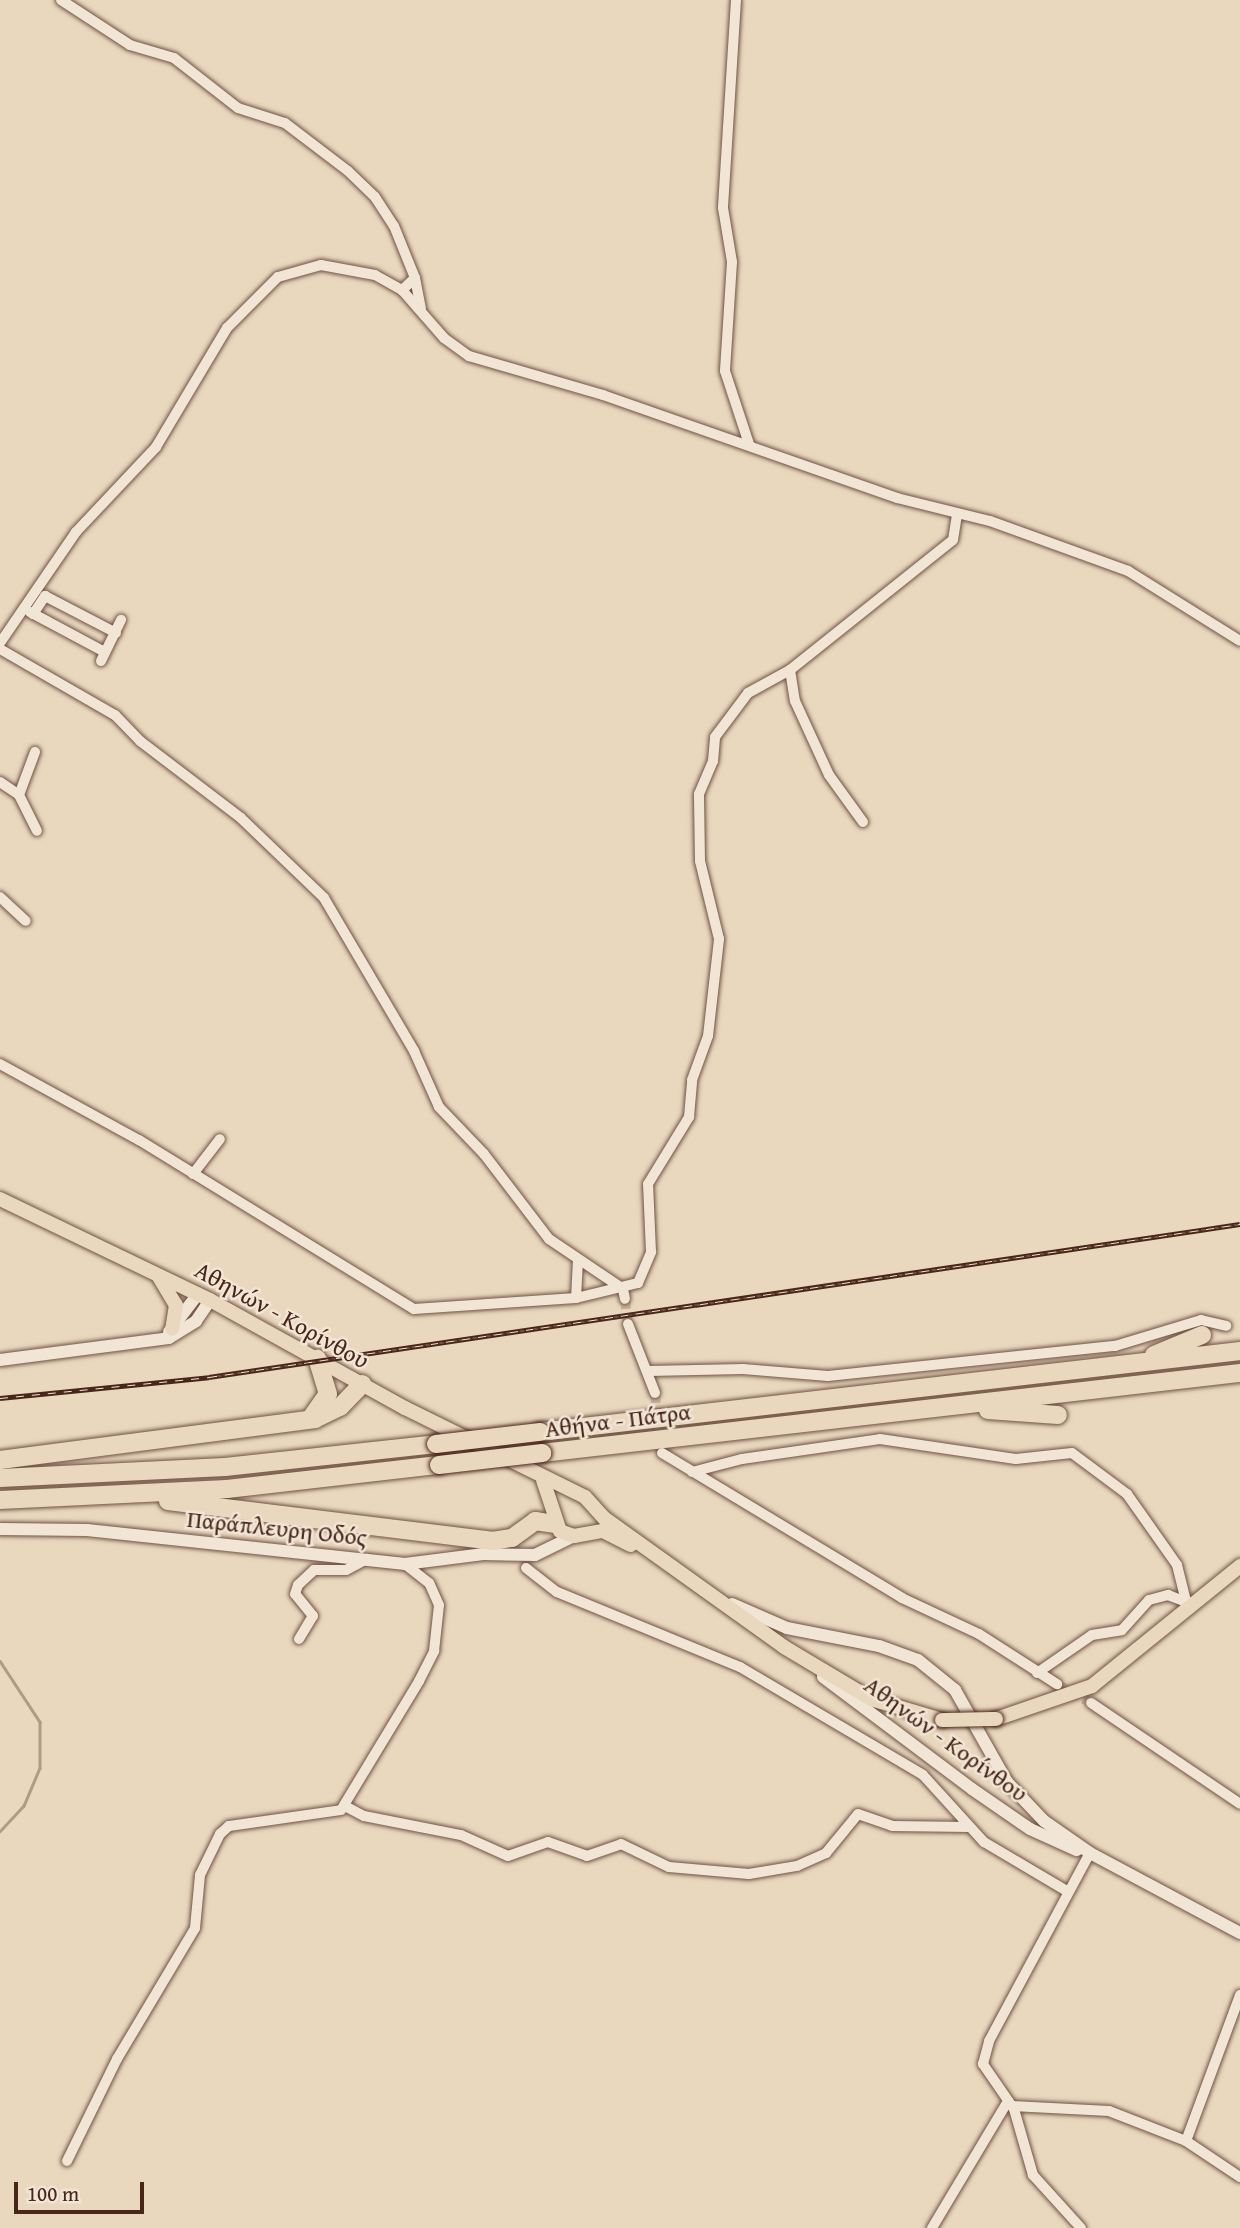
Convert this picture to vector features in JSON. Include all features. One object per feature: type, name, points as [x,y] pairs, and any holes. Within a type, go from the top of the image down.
[{"type":"highway","points":[[1135,1363],[1202,1335]]},
{"type":"highway","name":"Αθήνα - Πάτρα","points":[[0,1478],[225,1468],[1240,1351]]},
{"type":"highway","points":[[308,1420],[328,1394],[317,1359]]},
{"type":"highway","name":"Αθήνα - Πάτρα","points":[[0,1500],[126,1496],[439,1465],[1240,1373]]},
{"type":"highway","points":[[0,1460],[308,1420],[341,1407],[362,1384]]},
{"type":"highway","points":[[946,1407],[1058,1415]]},
{"type":"highway","points":[[126,1496],[492,1541],[512,1538],[535,1521],[554,1520]]},
{"type":"main road","name":"Αθηνών - Κορίνθου","points":[[0,1199],[204,1297],[362,1384],[573,1493],[1021,1822],[1090,1853],[1240,1933]]},
{"type":"main road","points":[[153,1272],[173,1296],[167,1334]]},
{"type":"main road","points":[[0,1360],[167,1334],[204,1297]]},
{"type":"main road","points":[[540,1476],[551,1491],[554,1520],[548,1550]]},
{"type":"main road","points":[[554,1520],[573,1493]]},
{"type":"main road","points":[[579,1534],[593,1521],[593,1507]]},
{"type":"main road","name":"Αθηνών - Κορίνθου","points":[[554,1520],[579,1534],[611,1533],[664,1562]]},
{"type":"main road","name":"Παράπλευρη Οδός","points":[[0,1530],[87,1530],[405,1564],[548,1550],[579,1534]]},
{"type":"main road","name":"Αθηνών - Κορίνθου","points":[[784,1647],[871,1699],[942,1720],[996,1719],[1061,1701],[1117,1670],[1186,1605],[1240,1566]]},
{"type":"main road","name":"Αθηνών - Κορίνθου","points":[[713,1597],[787,1628],[892,1649],[928,1667],[962,1700],[1017,1795],[1090,1853]]},
{"type":"street","points":[[61,0],[130,45],[174,58],[238,107],[285,123],[348,171],[390,219],[415,278],[421,308]]},
{"type":"street","points":[[736,0],[723,208],[732,262],[725,371],[749,444]]},
{"type":"street","points":[[28,611],[76,532],[156,447],[213,360],[224,332],[269,284],[293,270],[321,265],[375,275],[402,290],[421,308],[444,338],[469,356],[749,444],[957,516],[990,521],[1128,571],[1240,641]]},
{"type":"street","points":[[402,290],[415,278]]},
{"type":"street","points":[[0,1064],[193,1174],[414,1309],[624,1294],[638,1283],[646,1270],[652,1242],[648,1184],[689,1117],[692,1080],[708,1036],[719,939],[700,861],[699,789],[713,761],[715,737],[734,708],[754,689],[789,670],[953,540],[957,516]]},
{"type":"street","points":[[0,643],[45,596],[116,633]]},
{"type":"street","points":[[28,611],[103,656],[121,620]]},
{"type":"street","points":[[0,649],[116,715],[139,741],[242,818],[324,898],[414,1051],[439,1107],[484,1154],[536,1225],[578,1261],[624,1294]]},
{"type":"street","points":[[789,670],[795,701],[829,775],[863,821]]},
{"type":"street","points":[[19,795],[35,752]]},
{"type":"street","points":[[0,782],[19,795],[37,831]]},
{"type":"street","points":[[0,897],[26,922]]},
{"type":"street","points":[[193,1174],[220,1139]]},
{"type":"street","points":[[576,1298],[578,1261]]},
{"type":"street","points":[[649,1371],[743,1369],[828,1376],[967,1364],[1115,1346],[1201,1320],[1226,1326]]},
{"type":"street","points":[[628,1324],[649,1371],[655,1393]]},
{"type":"street","points":[[692,1472],[742,1459],[880,1439],[1016,1459],[1072,1453],[1127,1494],[1177,1565],[1186,1605]]},
{"type":"street","points":[[662,1453],[692,1472],[747,1500],[902,1598],[979,1634],[1057,1684]]},
{"type":"street","points":[[299,1639],[313,1616],[295,1594],[298,1585],[314,1570],[346,1570],[367,1559]]},
{"type":"street","points":[[67,2161],[117,2059],[195,1928],[201,1875],[220,1834],[229,1826],[322,1815],[345,1806],[434,1651],[437,1597],[405,1564]]},
{"type":"street","points":[[526,1568],[557,1592],[700,1647],[761,1679],[923,1775],[969,1827],[995,1850],[1067,1891]]},
{"type":"street","points":[[1037,1673],[1092,1635],[1122,1630],[1149,1600],[1168,1595],[1186,1605]]},
{"type":"street","points":[[1091,1703],[1240,1804]]},
{"type":"street","points":[[345,1806],[363,1816],[461,1835],[508,1856],[548,1842],[587,1856],[621,1844],[669,1867],[749,1874],[797,1866],[827,1853],[859,1814],[892,1826],[969,1827]]},
{"type":"street","points":[[1081,2228],[1033,2175],[1010,2104],[986,2072],[983,2054],[1067,1891],[1090,1853]]},
{"type":"street","points":[[1186,2141],[1240,1995]]},
{"type":"street","points":[[1010,2104],[1109,2111],[1186,2141],[1240,2177]]},
{"type":"street","points":[[932,2228],[1010,2104]]},
{"type":"shaded area","points":[[1240,1359],[1240,1364],[266,1476],[0,1491],[0,1486],[265,1472]]},
{"type":"waterway","points":[[0,1661],[40,1722],[40,1768],[24,1806],[0,1832]]},
{"type":"tunnel","points":[[625,1299],[628,1324]]},
{"type":"tunnel","points":[[655,1393],[660,1441]]},
{"type":"tunnel","points":[[1057,1684],[1091,1703]]},
{"type":"railway","points":[[0,1398],[209,1377],[1240,1224]]}]
